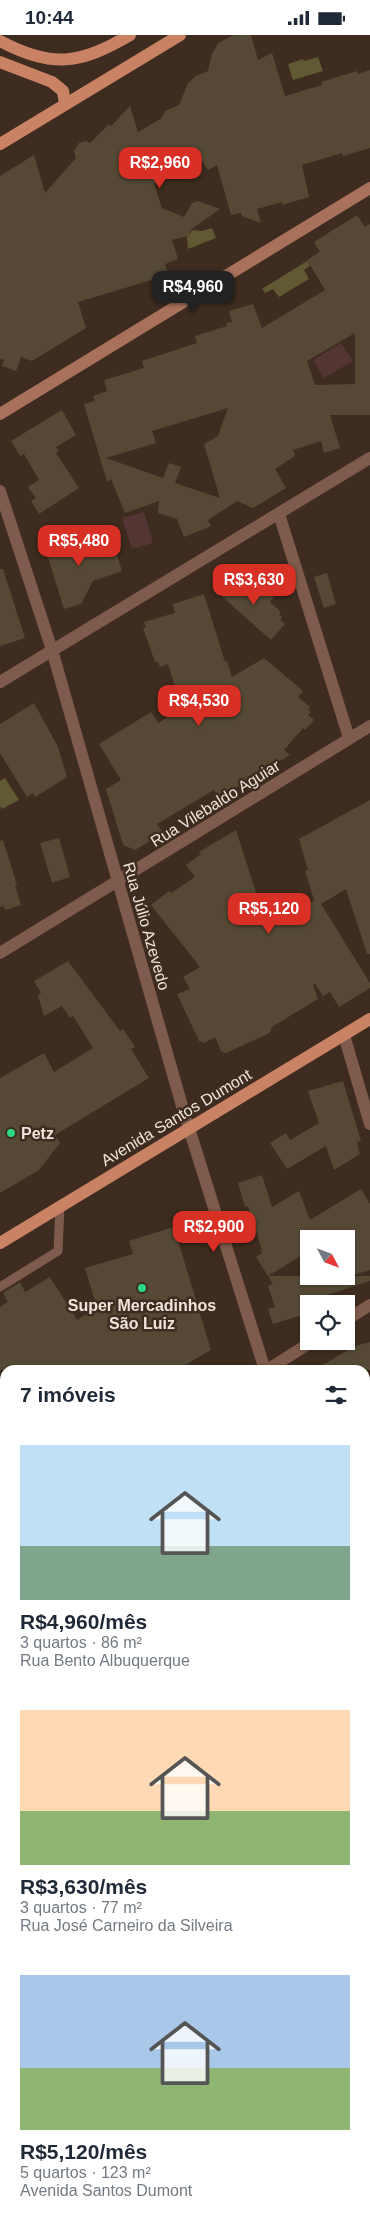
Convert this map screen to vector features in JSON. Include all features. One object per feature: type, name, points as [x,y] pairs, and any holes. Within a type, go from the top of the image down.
[{"type":"main road","points":[[0,41],[17,50],[52,61],[79,59],[105,50],[130,35]]},
{"type":"main road","points":[[0,144],[180,35]]},
{"type":"main road","points":[[0,62],[52,82],[63,91],[65,104]]},
{"type":"main road","name":"Avenida Santos Dumont","points":[[0,1243],[370,1019]]},
{"type":"street","points":[[0,414],[370,188]]},
{"type":"street","points":[[0,681],[280,514],[370,458]]},
{"type":"street","name":"Rua Júlio Azevedo","points":[[0,491],[52,650],[117,883],[190,1128],[264,1365]]},
{"type":"street","points":[[280,514],[349,738]]},
{"type":"street","name":"Rua Vilebaldo Aguiar","points":[[0,953],[117,883],[370,726]]},
{"type":"street","points":[[344,1035],[370,1124]]},
{"type":"street","points":[[355,1314],[370,1305]]},
{"type":"street","points":[[274,1365],[300,1349]]},
{"type":"lane","points":[[0,1287],[58,1251],[60,1207]]},
{"type":"shaded area","points":[[318,57],[323,71],[293,80],[288,64]]},
{"type":"shaded area","points":[[212,228],[216,238],[188,249],[187,237],[193,230],[202,231]]},
{"type":"shaded area","points":[[307,261],[310,266],[304,270],[309,279],[279,297],[273,289],[265,293],[262,289]]},
{"type":"shaded area","points":[[341,343],[353,361],[324,378],[313,360]]},
{"type":"shaded area","points":[[144,512],[153,543],[132,549],[122,518]]},
{"type":"shaded area","points":[[5,778],[19,800],[2,809],[0,806],[0,781]]},
{"type":"building","points":[[234,35],[251,35],[258,60],[272,53],[285,96],[322,85],[321,82],[357,71],[358,74],[370,70],[370,148],[343,156],[342,153],[302,165],[309,197],[282,205],[282,202],[257,209],[261,223],[242,216],[241,213],[231,215],[217,165],[208,170],[199,157],[154,184],[162,208],[184,217],[192,203],[198,201],[220,209],[193,228],[188,236],[172,240],[178,259],[165,264],[168,275],[78,302],[86,328],[32,361],[21,357],[16,371],[2,366],[4,360],[0,359],[0,176],[34,155],[45,193],[76,158],[74,151],[79,143],[86,141],[90,143],[109,124],[111,126],[130,106],[138,132],[162,118],[165,111],[179,105],[188,83],[196,76],[208,71],[212,54],[218,43]]},
{"type":"building","points":[[357,215],[365,227],[370,224],[370,415],[330,415],[340,448],[324,453],[321,441],[293,450],[295,456],[275,469],[286,488],[253,508],[237,501],[208,520],[211,526],[184,537],[177,519],[158,513],[159,501],[125,513],[111,479],[107,482],[84,404],[95,401],[93,396],[107,391],[104,380],[144,368],[142,361],[197,343],[195,336],[227,326],[226,323],[232,322],[229,311],[253,304],[262,328],[325,290],[307,260],[320,252],[314,242]],"holes":[[[355,333],[355,384],[315,385],[307,361]],[[228,408],[218,436],[204,444],[220,498],[175,483],[181,467],[169,463],[163,478],[106,458],[156,443],[152,431]]]},
{"type":"building","points":[[62,410],[76,435],[56,447],[59,451],[56,453],[79,488],[39,514],[31,501],[36,498],[28,487],[39,480],[24,454],[20,456],[11,441]]},
{"type":"building","points":[[60,536],[83,549],[112,540],[122,571],[93,581],[81,604],[64,609],[43,541]]},
{"type":"building","points":[[0,569],[3,569],[25,638],[0,646]]},
{"type":"building","points":[[327,573],[336,604],[324,608],[314,577]]},
{"type":"building","points":[[231,578],[234,581],[236,578],[243,584],[245,581],[256,591],[261,585],[274,597],[270,602],[281,612],[279,615],[282,617],[280,620],[285,624],[271,640],[218,593]]},
{"type":"building","points":[[204,594],[225,662],[227,661],[232,677],[264,658],[303,691],[298,697],[310,707],[308,710],[311,712],[308,715],[314,720],[305,730],[303,728],[284,750],[290,755],[219,798],[214,790],[157,824],[163,833],[135,850],[123,845],[106,789],[121,780],[99,744],[151,712],[158,723],[182,709],[168,664],[160,667],[158,662],[155,662],[143,628],[146,627],[144,622],[175,613],[173,604]]},
{"type":"building","points":[[34,703],[58,747],[67,777],[35,797],[33,793],[27,797],[0,753],[0,724]]},
{"type":"building","points":[[370,800],[370,954],[367,954],[346,889],[321,904],[370,983],[370,988],[339,1007],[330,992],[323,996],[315,984],[313,985],[318,999],[272,1027],[270,1033],[226,1053],[221,1051],[215,1037],[204,1043],[199,1041],[177,994],[190,989],[183,977],[200,967],[151,905],[169,891],[171,893],[195,877],[186,865],[201,854],[199,852],[236,830],[267,927],[314,900],[305,871],[308,870],[299,839]]},
{"type":"building","points":[[59,838],[70,877],[52,883],[40,843]]},
{"type":"building","points":[[3,840],[21,905],[5,910],[4,906],[0,907],[0,841]]},
{"type":"building","points":[[68,961],[120,1031],[123,1029],[135,1047],[131,1049],[149,1078],[55,1135],[60,1143],[39,1170],[0,1193],[0,1078],[44,1053],[54,1072],[93,1048],[73,1016],[70,1018],[62,1006],[44,1016],[38,995],[41,993],[34,981]]},
{"type":"building","points":[[343,1081],[361,1141],[357,1142],[360,1154],[334,1170],[326,1146],[287,1169],[270,1143],[286,1133],[290,1140],[319,1123],[308,1091]]},
{"type":"building","points":[[262,1175],[272,1207],[299,1191],[310,1220],[361,1189],[370,1204],[370,1270],[355,1274],[355,1230],[300,1230],[300,1256],[268,1276],[300,1276],[300,1285],[355,1285],[355,1276],[370,1276],[370,1281],[327,1295],[300,1295],[300,1316],[273,1324],[268,1309],[275,1307],[268,1286],[273,1284],[256,1257],[262,1253],[260,1251],[262,1250],[248,1206],[245,1207],[238,1183]]},
{"type":"building","name":"Super Mercadinhos São Luiz","points":[[174,1227],[211,1350],[188,1365],[0,1365],[0,1307],[8,1302],[3,1293],[20,1282],[25,1292],[50,1277],[77,1320],[97,1308],[85,1268],[133,1254],[129,1241]]},
{"type":"building","points":[[370,1342],[370,1365],[323,1365],[348,1350],[355,1350],[355,1346]]},
{"type":"place","name":"Petz","points":[[11,1133]]},
{"type":"place","name":"Super Mercadinhos São Luiz","points":[[142,1288]]}]
